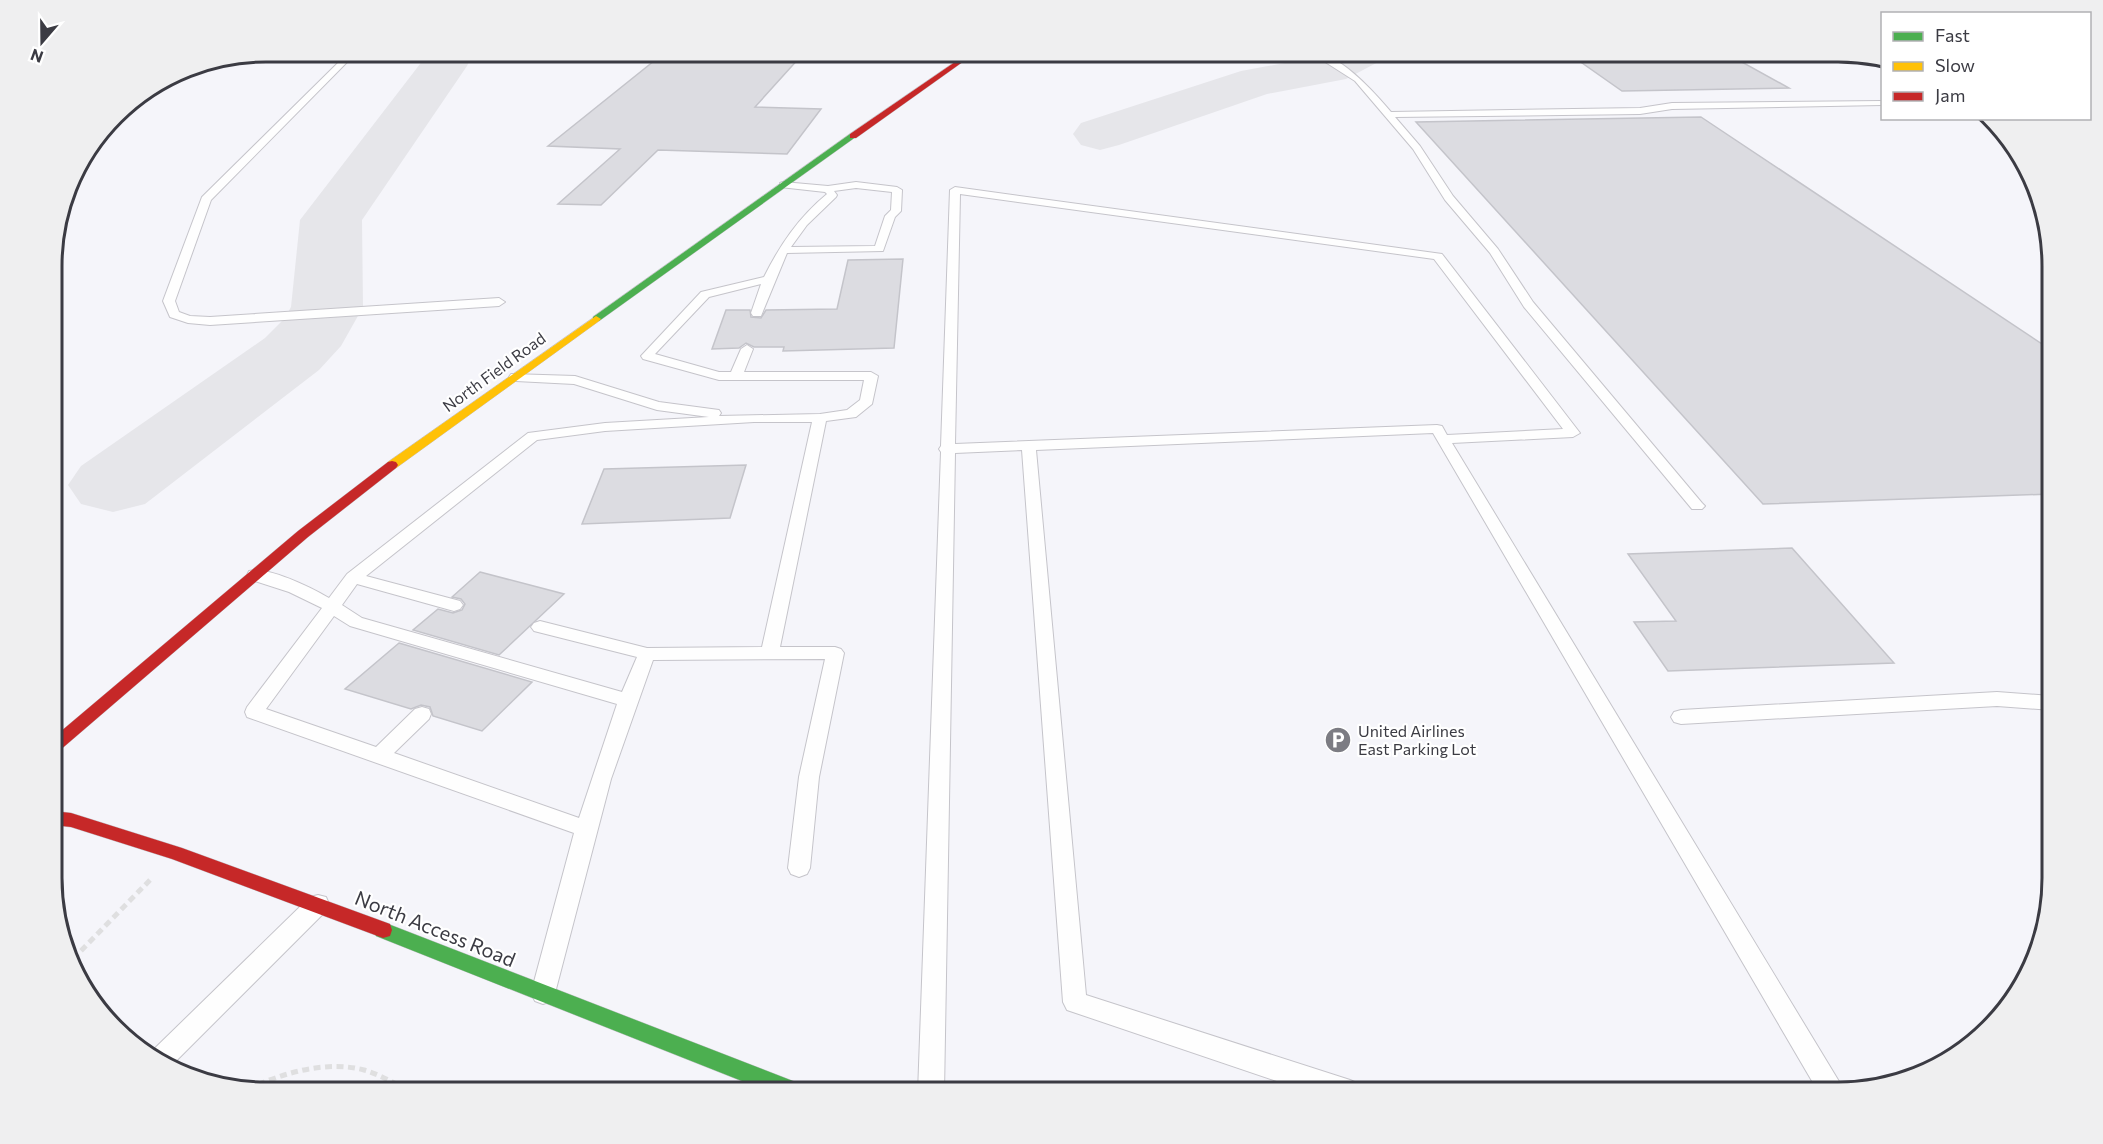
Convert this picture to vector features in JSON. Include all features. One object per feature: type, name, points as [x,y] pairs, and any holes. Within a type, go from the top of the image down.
[{"type":"street","name":"North Field Road","points":[[62,739],[255,575],[389,467],[783,184],[959,62]]},
{"type":"street","name":"North Access Road","points":[[62,819],[176,853],[318,904],[770,1082]]},
{"type":"lane","points":[[343,62],[206,199],[169,301],[174,314],[210,321],[499,302]]},
{"type":"lane","points":[[1331,62],[1358,78],[1418,148],[1449,198],[1494,251],[1527,304],[1696,506]]},
{"type":"lane","points":[[1390,115],[1640,111],[1672,106],[1881,103]]},
{"type":"lane","points":[[782,250],[879,249],[890,216],[896,211],[897,190],[856,184],[828,189],[783,184]]},
{"type":"lane","points":[[757,313],[782,250],[808,214],[832,195],[828,189]]},
{"type":"lane","points":[[931,1082],[946,449],[955,190],[1438,256],[1573,433],[1440,434],[946,449]]},
{"type":"lane","points":[[587,829],[254,712],[353,578],[533,436],[605,427],[754,418],[820,418],[852,414],[867,401],[871,376],[719,376],[647,356],[705,294],[769,279]]},
{"type":"lane","points":[[735,377],[747,349]]},
{"type":"lane","points":[[516,376],[575,380],[657,406],[754,418]]},
{"type":"lane","points":[[770,653],[820,418]]},
{"type":"lane","points":[[1440,434],[1826,1082]]},
{"type":"lane","points":[[1029,446],[1075,1002],[1317,1082]]},
{"type":"lane","points":[[255,575],[281,581],[331,605],[356,622],[475,662],[627,700]]},
{"type":"lane","points":[[353,578],[454,604]]},
{"type":"lane","points":[[540,627],[647,654],[835,653],[809,777],[799,868]]},
{"type":"lane","points":[[543,993],[587,829],[627,700],[647,654]]},
{"type":"lane","points":[[1681,717],[1997,699],[2042,702]]},
{"type":"lane","points":[[379,756],[422,714]]},
{"type":"lane","points":[[165,1055],[318,904]]},
{"type":"path","points":[[77,955],[176,853]]},
{"type":"path","points":[[262,1082],[314,1068],[360,1069],[390,1082]]},
{"type":"building","points":[[653,62],[796,62],[755,107],[821,109],[787,154],[658,150],[601,205],[558,204],[620,149],[548,146]]},
{"type":"building","points":[[1581,62],[1742,62],[1789,88],[1622,91]]},
{"type":"building","points":[[1701,117],[2042,344],[2042,494],[1763,504],[1416,122]]},
{"type":"building","points":[[903,259],[894,348],[783,351],[784,347],[754,347],[746,343],[739,348],[712,349],[726,310],[750,310],[751,317],[761,318],[766,310],[837,309],[848,260]]},
{"type":"building","points":[[746,465],[730,518],[582,524],[604,469]]},
{"type":"building","points":[[1792,548],[1894,663],[1668,671],[1634,622],[1676,621],[1628,554]]},
{"type":"building","points":[[480,572],[564,594],[499,655],[413,630],[438,609],[453,613],[462,610],[465,604],[461,599],[452,597]]},
{"type":"building","points":[[399,643],[532,682],[482,731],[433,716],[430,707],[421,705],[411,709],[345,689]]},
{"type":"taxiway","points":[[113,485],[292,354],[315,330],[327,307],[331,220],[446,62]]},
{"type":"taxiway","points":[[1100,134],[1258,81],[1330,69],[1344,62]]},
{"type":"traffic: fast","points":[[596,319],[853,136]]},
{"type":"traffic: fast","points":[[383,930],[770,1082]]},
{"type":"traffic: slow","points":[[392,465],[596,319]]},
{"type":"traffic: jam","points":[[853,136],[959,62]]},
{"type":"traffic: jam","points":[[62,739],[303,534],[392,465]]},
{"type":"traffic: jam","points":[[62,819],[176,853],[383,930]]},
{"type":"place","name":"United Airlines East Parking Lot","points":[[1338,740]]}]
